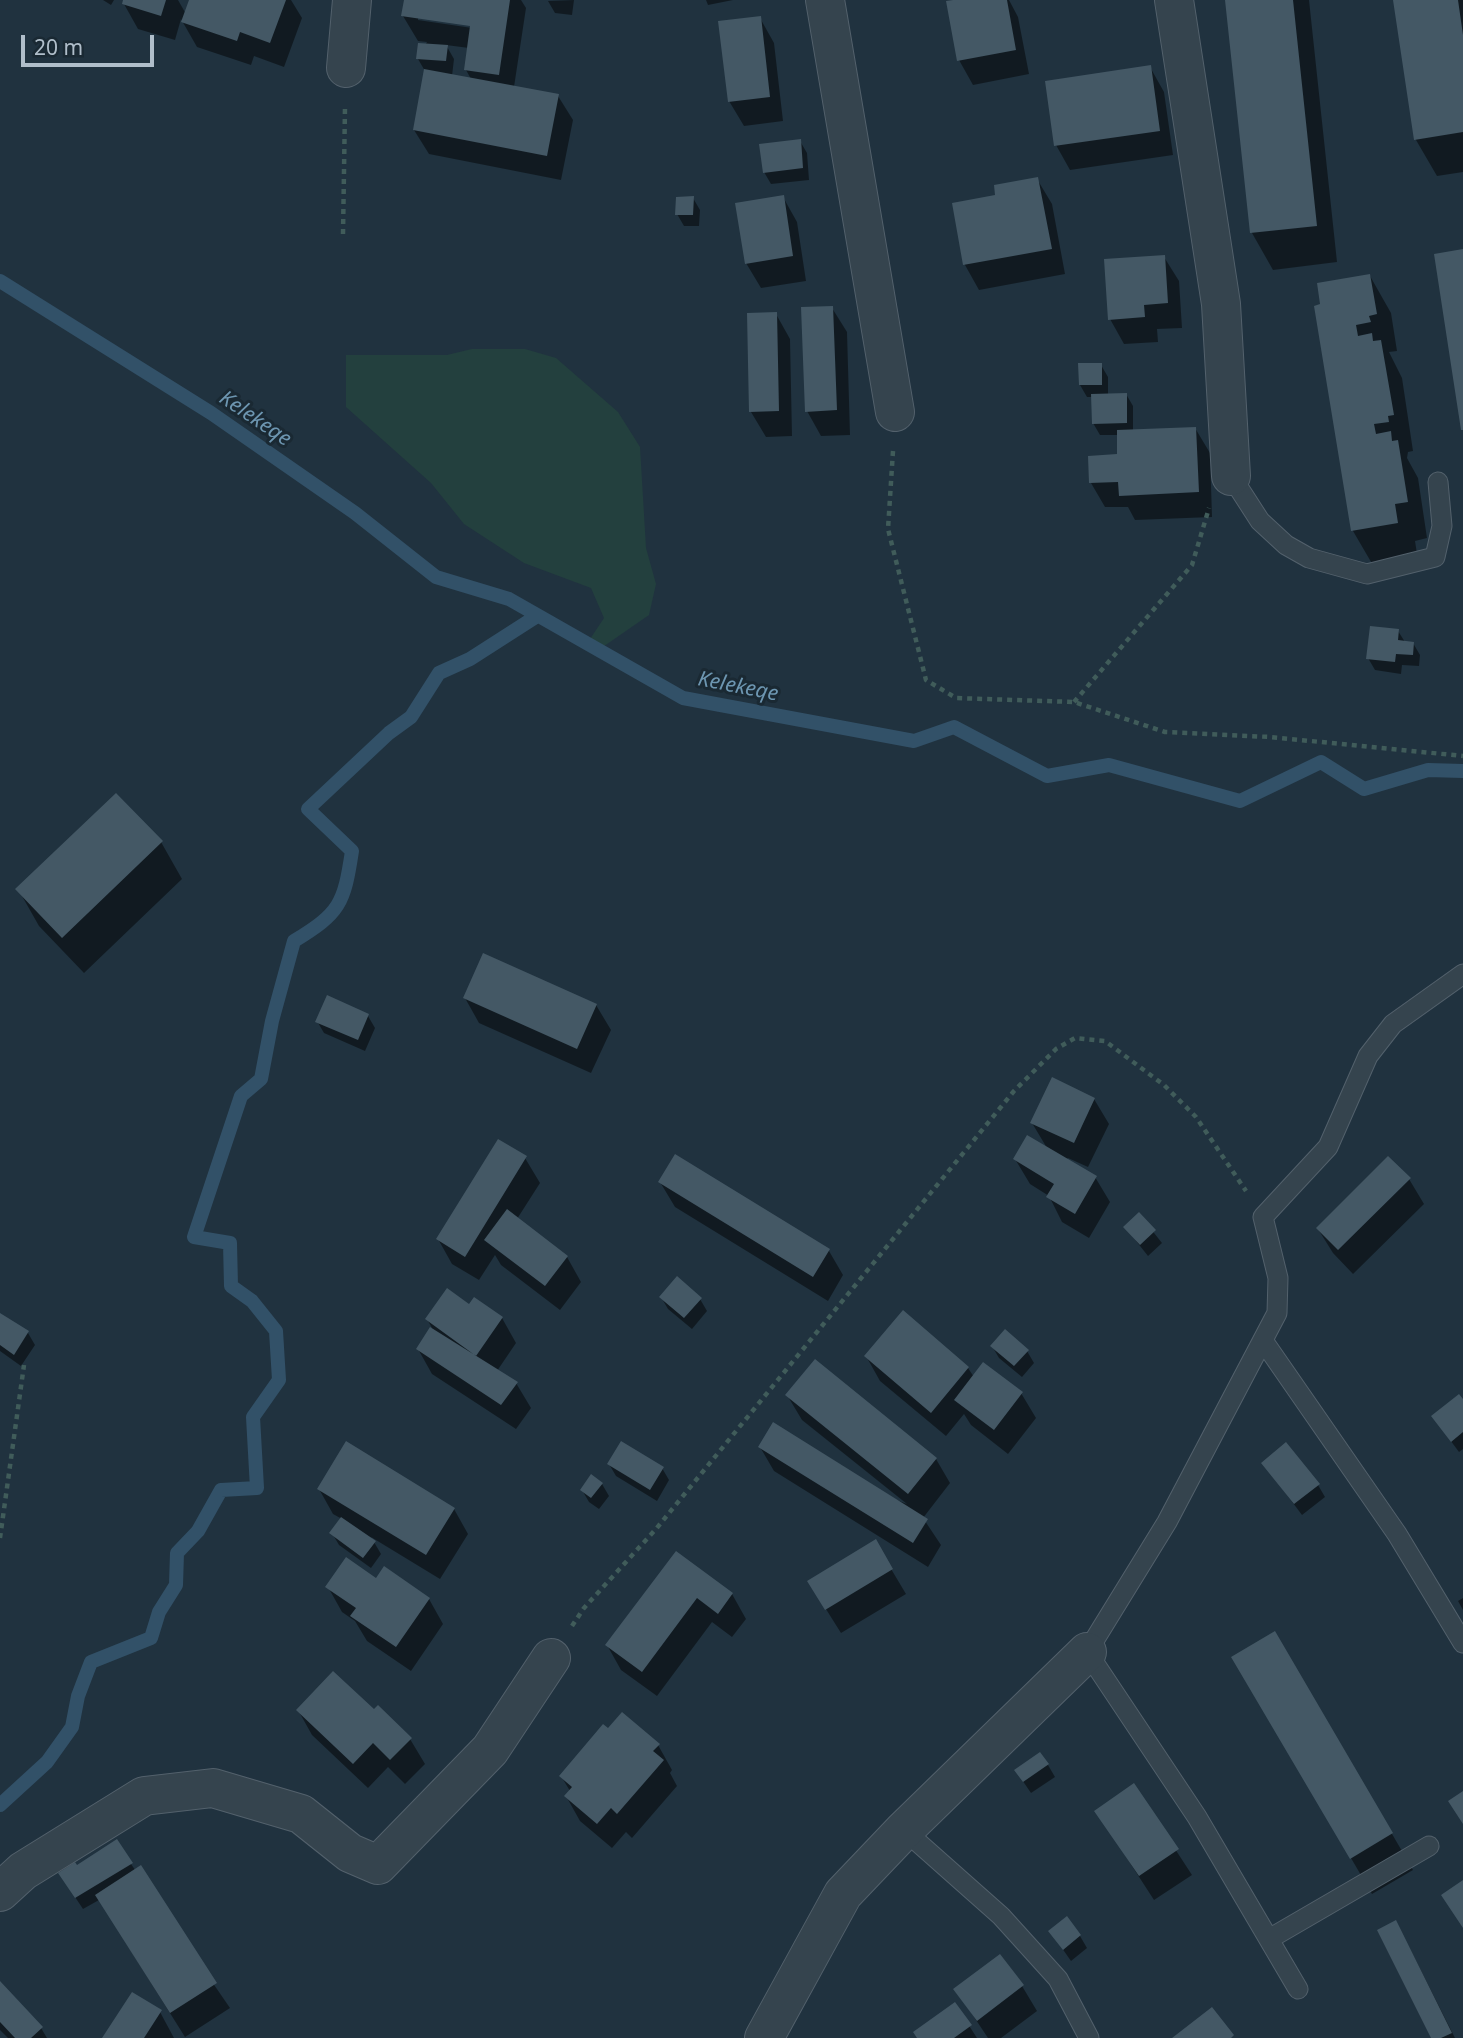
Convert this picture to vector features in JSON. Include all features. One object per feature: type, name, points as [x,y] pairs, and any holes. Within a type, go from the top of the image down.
[{"type":"street","points":[[346,68],[352,0]]},
{"type":"street","points":[[825,0],[895,412]]},
{"type":"street","points":[[1174,0],[1222,304],[1231,476]]},
{"type":"street","points":[[764,2038],[843,1894],[904,1830],[1087,1652]]},
{"type":"street","points":[[0,1892],[23,1871],[144,1796],[213,1788],[301,1814],[350,1853],[378,1865],[490,1750],[551,1658]]},
{"type":"lane","points":[[1231,476],[1260,521],[1286,545],[1309,558],[1367,573],[1435,557],[1442,526],[1438,482]]},
{"type":"lane","points":[[1298,1989],[1197,1817],[1087,1652],[1167,1522],[1278,1313],[1278,1278],[1263,1217],[1328,1147],[1368,1056],[1393,1024],[1463,974]]},
{"type":"lane","points":[[1264,1342],[1397,1534],[1463,1643]]},
{"type":"lane","points":[[904,1830],[1001,1916],[1058,1979],[1089,2038]]},
{"type":"lane","points":[[1269,1940],[1429,1846]]},
{"type":"path","points":[[343,234],[346,68]]},
{"type":"path","points":[[895,412],[887,529],[926,680],[956,698],[1074,702],[1165,732],[1270,737],[1463,756]]},
{"type":"path","points":[[1074,702],[1192,565],[1217,479],[1231,476]]},
{"type":"path","points":[[551,1658],[584,1608],[656,1529],[1014,1091],[1056,1049],[1074,1038],[1105,1041],[1164,1086],[1196,1117],[1263,1217]]},
{"type":"path","points":[[0,1538],[24,1365]]},
{"type":"green space","points":[[472,349],[525,349],[556,358],[618,412],[640,447],[646,548],[656,584],[649,615],[597,651],[586,645],[604,618],[591,588],[524,563],[464,524],[431,483],[346,407],[346,355],[447,355]]},
{"type":"building","points":[[123,0],[166,0],[161,16],[122,4]]},
{"type":"building","points":[[189,0],[286,0],[270,43],[240,32],[237,41],[181,22]]},
{"type":"building","points":[[404,0],[510,0],[499,75],[464,70],[470,26],[401,16]]},
{"type":"building","points":[[1007,0],[1016,50],[957,61],[946,1]]},
{"type":"building","points":[[1225,0],[1293,0],[1317,226],[1250,233]]},
{"type":"building","points":[[1393,0],[1458,0],[1463,35],[1463,132],[1414,140]]},
{"type":"building","points":[[761,16],[770,97],[728,102],[718,21]]},
{"type":"building","points":[[418,43],[448,45],[446,61],[416,59]]},
{"type":"building","points":[[1151,65],[1160,131],[1054,146],[1045,81]]},
{"type":"building","points":[[424,69],[559,94],[547,156],[413,130]]},
{"type":"building","points":[[801,139],[803,168],[763,173],[759,144]]},
{"type":"building","points":[[1038,177],[1052,249],[963,265],[952,203],[995,195],[994,185]]},
{"type":"building","points":[[784,195],[793,256],[745,264],[735,203]]},
{"type":"building","points":[[694,196],[693,215],[675,215],[676,197]]},
{"type":"building","points":[[1463,249],[1463,430],[1461,430],[1434,254]]},
{"type":"building","points":[[1165,255],[1168,303],[1144,305],[1145,317],[1108,320],[1104,259]]},
{"type":"building","points":[[1370,274],[1377,314],[1369,316],[1371,322],[1356,325],[1358,336],[1372,333],[1373,341],[1381,340],[1394,415],[1388,416],[1389,422],[1374,424],[1376,434],[1391,431],[1392,441],[1398,440],[1408,502],[1395,504],[1398,523],[1351,531],[1314,306],[1320,304],[1317,283]]},
{"type":"building","points":[[833,306],[837,410],[805,412],[801,307]]},
{"type":"building","points":[[777,312],[779,411],[749,412],[747,313]]},
{"type":"building","points":[[1078,363],[1102,363],[1102,385],[1079,385]]},
{"type":"building","points":[[1127,393],[1127,423],[1092,424],[1091,394]]},
{"type":"building","points":[[1196,427],[1199,492],[1119,496],[1118,482],[1089,483],[1088,456],[1117,454],[1117,430]]},
{"type":"building","points":[[1370,626],[1399,629],[1398,640],[1414,642],[1413,655],[1396,654],[1395,662],[1366,659]]},
{"type":"building","points":[[116,793],[163,841],[62,938],[15,889]]},
{"type":"building","points":[[483,953],[597,1004],[577,1049],[463,998]]},
{"type":"building","points":[[327,995],[369,1014],[358,1040],[315,1022]]},
{"type":"building","points":[[1052,1077],[1095,1098],[1074,1143],[1030,1123]]},
{"type":"building","points":[[1027,1135],[1097,1176],[1075,1214],[1046,1197],[1054,1184],[1013,1159]]},
{"type":"building","points":[[498,1139],[527,1156],[465,1257],[436,1239]]},
{"type":"building","points":[[675,1154],[830,1249],[813,1277],[658,1182]]},
{"type":"building","points":[[1388,1156],[1411,1178],[1338,1250],[1316,1228]]},
{"type":"building","points":[[507,1209],[568,1256],[545,1286],[484,1240]]},
{"type":"building","points":[[1139,1212],[1156,1230],[1140,1245],[1123,1227]]},
{"type":"building","points":[[677,1276],[702,1298],[684,1318],[659,1297]]},
{"type":"building","points":[[447,1288],[469,1304],[474,1297],[503,1317],[476,1356],[425,1319]]},
{"type":"building","points":[[903,1310],[969,1367],[931,1413],[864,1356]]},
{"type":"building","points":[[0,1313],[29,1331],[14,1355],[0,1345]]},
{"type":"building","points":[[430,1327],[518,1382],[501,1405],[416,1349]]},
{"type":"building","points":[[1005,1329],[1029,1350],[1014,1366],[990,1346]]},
{"type":"building","points":[[815,1359],[937,1458],[908,1494],[785,1395]]},
{"type":"building","points":[[983,1362],[1023,1392],[994,1430],[954,1400]]},
{"type":"building","points":[[1459,1394],[1463,1399],[1463,1432],[1451,1442],[1431,1416]]},
{"type":"building","points":[[773,1422],[928,1519],[913,1543],[758,1447]]},
{"type":"building","points":[[346,1441],[455,1508],[426,1555],[317,1489]]},
{"type":"building","points":[[621,1441],[664,1467],[650,1490],[607,1464]]},
{"type":"building","points":[[1286,1442],[1320,1484],[1294,1504],[1261,1463]]},
{"type":"building","points":[[591,1474],[603,1483],[591,1498],[580,1490]]},
{"type":"building","points":[[341,1517],[376,1541],[363,1558],[329,1533]]},
{"type":"building","points":[[876,1539],[893,1569],[825,1610],[807,1581]]},
{"type":"building","points":[[676,1551],[733,1593],[718,1614],[697,1598],[642,1672],[605,1645]]},
{"type":"building","points":[[346,1557],[376,1578],[384,1566],[430,1598],[396,1647],[350,1616],[356,1608],[325,1587]]},
{"type":"building","points":[[1275,1631],[1393,1833],[1350,1859],[1231,1657]]},
{"type":"building","points":[[333,1671],[374,1709],[378,1705],[412,1738],[390,1760],[373,1743],[353,1764],[296,1710]]},
{"type":"building","points":[[622,1712],[660,1744],[653,1751],[664,1760],[617,1814],[611,1808],[597,1824],[564,1796],[572,1787],[559,1776],[603,1724],[608,1728]]},
{"type":"building","points":[[1040,1752],[1049,1764],[1023,1782],[1014,1770]]},
{"type":"building","points":[[1134,1783],[1179,1849],[1139,1876],[1094,1811]]},
{"type":"building","points":[[1463,1791],[1463,1824],[1448,1801]]},
{"type":"building","points":[[117,1839],[133,1863],[75,1898],[58,1873],[75,1862],[77,1865]]},
{"type":"building","points":[[141,1865],[217,1983],[170,2013],[95,1895]]},
{"type":"building","points":[[1463,1880],[1463,1928],[1441,1895]]},
{"type":"building","points":[[1067,1916],[1081,1935],[1063,1950],[1048,1931]]},
{"type":"building","points":[[1396,1920],[1452,2033],[1441,2038],[1431,2038],[1377,1930]]},
{"type":"building","points":[[1000,1954],[1024,1985],[977,2021],[953,1989]]},
{"type":"building","points":[[0,1981],[43,2027],[31,2038],[15,2038],[0,2022]]},
{"type":"building","points":[[132,1992],[162,2010],[144,2038],[102,2038]]},
{"type":"building","points":[[955,2002],[972,2025],[954,2038],[917,2038],[913,2032]]},
{"type":"building","points":[[1212,2007],[1234,2035],[1231,2038],[1172,2038]]},
{"type":"waterway","name":"Kelekeqe","points":[[0,281],[211,413],[355,513],[436,577],[509,599],[683,698],[914,741],[954,727],[1047,776],[1109,765],[1240,801],[1321,762],[1364,789],[1428,770],[1463,771]]},
{"type":"waterway","points":[[0,1805],[47,1762],[72,1727],[78,1696],[91,1662],[151,1638],[159,1612],[176,1585],[177,1553],[198,1531],[221,1490],[257,1488],[253,1417],[279,1380],[276,1331],[252,1301],[231,1286],[230,1243],[194,1237],[241,1096],[261,1079],[272,1021],[294,941],[330,914],[346,883],[352,851],[308,809],[389,733],[411,717],[439,673],[470,659],[537,616]]}]
